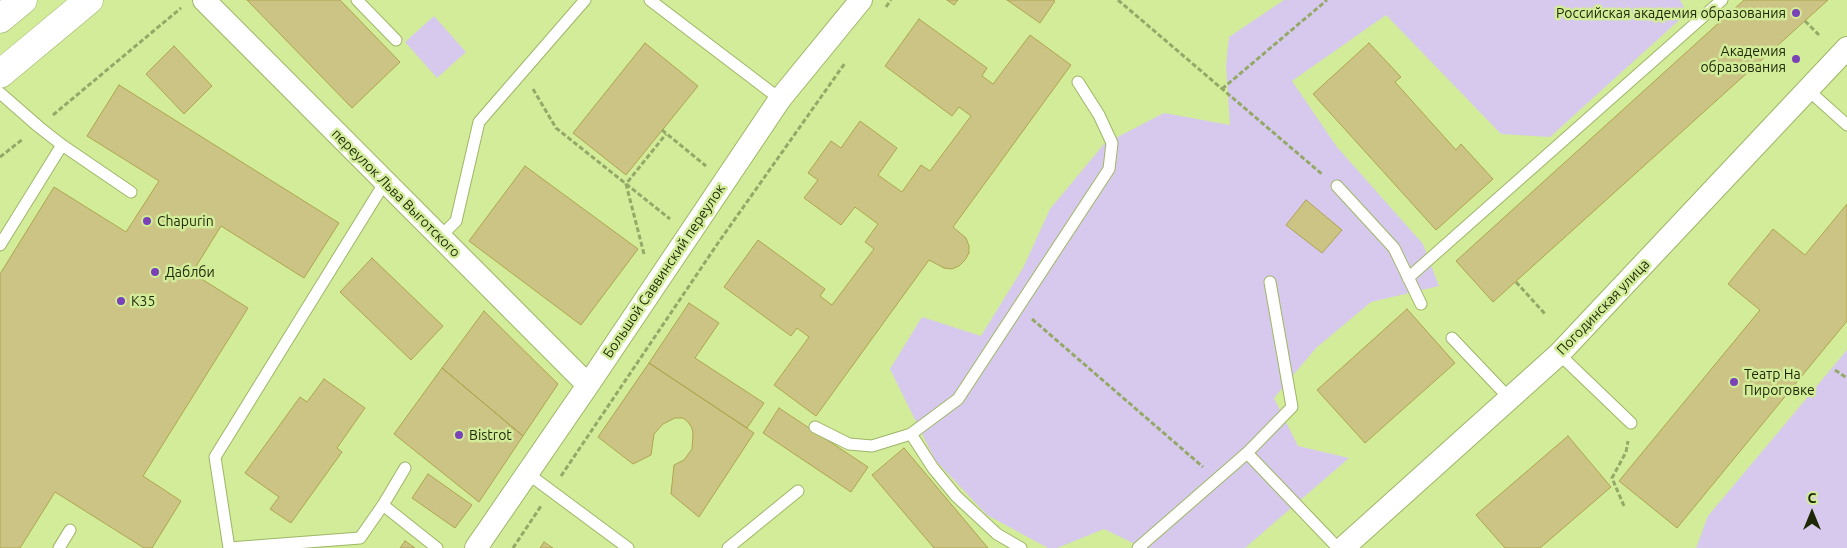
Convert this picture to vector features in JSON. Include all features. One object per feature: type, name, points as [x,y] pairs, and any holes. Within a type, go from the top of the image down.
[{"type":"main road","points":[[0,19],[23,0]]},
{"type":"main road","points":[[0,74],[89,0]]},
{"type":"street","name":"Большой Саввинский переулок","points":[[476,548],[780,99],[861,0]]},
{"type":"street","name":"переулок Льва Выготского","points":[[194,3],[385,182],[588,385]]},
{"type":"street","name":"Погодинская улица","points":[[1343,548],[1559,354],[1847,48]]},
{"type":"lane","points":[[357,0],[396,40]]},
{"type":"lane","points":[[440,237],[456,221],[480,122],[586,0]]},
{"type":"lane","points":[[650,0],[780,99]]},
{"type":"lane","points":[[1408,278],[1722,0]]},
{"type":"lane","points":[[815,427],[849,444],[872,446],[911,434],[958,399],[1109,169],[1112,143],[1099,115],[1078,82]]},
{"type":"lane","points":[[1808,90],[1847,125]]},
{"type":"lane","points":[[0,93],[62,145],[131,192]]},
{"type":"lane","points":[[0,245],[62,145]]},
{"type":"lane","points":[[385,182],[215,457],[229,548],[360,538],[383,505],[404,468]]},
{"type":"lane","points":[[1337,186],[1394,248],[1421,304]]},
{"type":"lane","points":[[1138,548],[1246,453],[1292,407],[1270,282]]},
{"type":"lane","points":[[1452,338],[1509,398]]},
{"type":"lane","points":[[1559,354],[1631,423]]},
{"type":"lane","points":[[911,434],[933,468],[956,496],[997,534],[1021,548]]},
{"type":"lane","points":[[1246,453],[1338,548]]},
{"type":"lane","points":[[527,474],[628,548]]},
{"type":"lane","points":[[728,548],[798,491]]},
{"type":"lane","points":[[383,505],[437,548]]},
{"type":"lane","points":[[59,548],[70,530]]},
{"type":"path","points":[[1118,0],[1337,186]]},
{"type":"path","points":[[1222,89],[1327,0]]},
{"type":"path","points":[[0,157],[194,3]]},
{"type":"path","points":[[1805,21],[1819,35]]},
{"type":"path","points":[[513,548],[712,251],[848,59]]},
{"type":"path","points":[[523,72],[556,128],[673,221]]},
{"type":"path","points":[[662,130],[709,168]]},
{"type":"path","points":[[626,184],[666,134]]},
{"type":"path","points":[[626,184],[646,260]]},
{"type":"path","points":[[1516,282],[1546,314]]},
{"type":"path","points":[[1019,307],[1217,479]]},
{"type":"path","points":[[1835,370],[1847,378]]},
{"type":"path","points":[[1624,506],[1612,478],[1626,452],[1631,423]]},
{"type":"shaded area","points":[[1284,0],[1680,0],[1687,13],[1550,137],[1501,134],[1386,15],[1292,81],[1337,147],[1423,244],[1439,286],[1371,302],[1316,348],[1274,398],[1298,446],[1349,458],[1245,548],[1143,548],[1104,529],[1057,548],[1048,548],[987,515],[935,460],[890,369],[922,317],[981,336],[1023,268],[1050,209],[1104,144],[1164,113],[1230,125],[1226,66],[1229,37]]},
{"type":"shaded area","points":[[434,16],[466,52],[437,78],[405,42]]},
{"type":"shaded area","points":[[1847,350],[1847,548],[1696,548],[1708,516]]},
{"type":"building","points":[[247,0],[340,0],[400,62],[352,108]]},
{"type":"building","points":[[947,0],[958,0],[954,5]]},
{"type":"building","points":[[1007,0],[1053,0],[1055,1],[1040,23]]},
{"type":"building","points":[[1744,0],[1828,0],[1493,302],[1456,261]]},
{"type":"building","points":[[919,19],[987,68],[982,76],[993,84],[1030,35],[1071,65],[953,227],[966,238],[969,246],[969,253],[965,260],[959,266],[952,269],[944,268],[929,260],[816,416],[774,385],[809,337],[797,328],[791,336],[724,287],[758,240],[825,289],[820,296],[832,305],[874,249],[865,242],[878,224],[855,207],[841,225],[804,198],[818,180],[808,173],[831,141],[841,148],[860,121],[897,148],[878,175],[902,192],[921,165],[930,171],[971,116],[959,107],[952,116],[885,66]]},
{"type":"building","points":[[645,43],[698,86],[626,175],[573,133]]},
{"type":"building","points":[[1369,43],[1401,77],[1395,82],[1456,150],[1461,144],[1493,179],[1436,230],[1313,94]]},
{"type":"building","points":[[174,46],[212,86],[184,114],[146,74]]},
{"type":"building","points":[[119,85],[339,223],[304,278],[221,226],[192,273],[248,308],[143,476],[181,501],[152,548],[144,548],[55,492],[20,548],[0,548],[0,274],[54,187],[126,232],[159,181],[87,136]]},
{"type":"building","points":[[525,166],[638,249],[581,325],[469,241]]},
{"type":"building","points":[[1306,200],[1342,230],[1322,253],[1286,225]]},
{"type":"building","points":[[1847,204],[1847,321],[1677,528],[1619,481],[1760,310],[1728,284],[1773,229],[1805,255]]},
{"type":"building","points":[[372,258],[443,326],[411,360],[340,292]]},
{"type":"building","points":[[689,303],[719,323],[695,358],[764,403],[747,428],[649,363]]},
{"type":"building","points":[[1407,309],[1455,363],[1365,443],[1317,390]]},
{"type":"building","points":[[484,311],[558,384],[523,436],[442,368]]},
{"type":"building","points":[[649,363],[754,433],[699,517],[671,494],[674,465],[684,460],[692,449],[692,428],[683,418],[675,418],[663,424],[654,434],[651,455],[633,464],[598,437]]},
{"type":"building","name":"Bistrot","points":[[442,368],[523,436],[479,502],[394,434]]},
{"type":"building","points":[[324,379],[365,408],[337,448],[342,452],[291,523],[270,509],[279,497],[245,473],[300,397],[307,402]]},
{"type":"building","points":[[779,408],[868,467],[851,492],[763,433]]},
{"type":"building","points":[[1568,436],[1611,487],[1540,548],[1505,548],[1476,515]]},
{"type":"building","points":[[904,448],[988,548],[934,548],[872,475]]},
{"type":"building","points":[[428,474],[472,505],[455,528],[412,498]]},
{"type":"building","points":[[405,541],[415,548],[400,548]]},
{"type":"building","points":[[544,542],[553,548],[540,548]]},
{"type":"place","name":"Российская академия образования","points":[[1796,13]]},
{"type":"place","name":"Академия образования","points":[[1796,59]]},
{"type":"place","name":"Chapurin","points":[[147,221]]},
{"type":"place","name":"Даблби","points":[[155,272]]},
{"type":"place","name":"K35","points":[[121,301]]},
{"type":"place","name":"Театр На Пироговке","points":[[1734,382]]},
{"type":"place","name":"Bistrot","points":[[459,435]]}]
